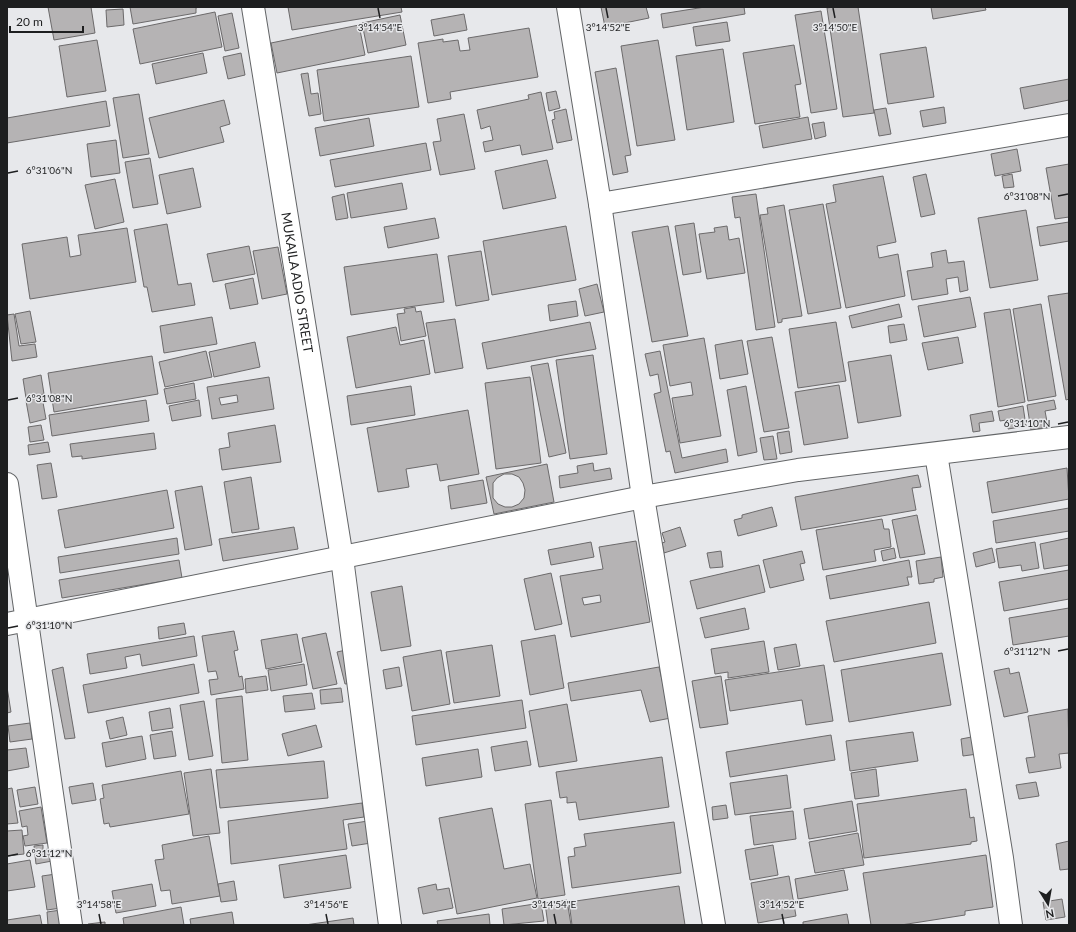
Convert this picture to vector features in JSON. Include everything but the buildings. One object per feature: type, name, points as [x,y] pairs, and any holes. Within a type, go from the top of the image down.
[{"type":"street","name":"MUKAILA ADIO STREET","points":[[254,7],[342,558],[390,925]]},
{"type":"street","points":[[568,7],[600,204],[643,496],[714,925]]},
{"type":"street","points":[[600,204],[1069,125]]},
{"type":"street","points":[[17,622],[342,558],[643,496],[798,470],[1069,437]]},
{"type":"street","points":[[936,454],[1002,858],[1011,925]]},
{"type":"street","points":[[7,484],[17,622],[71,925]]}]
